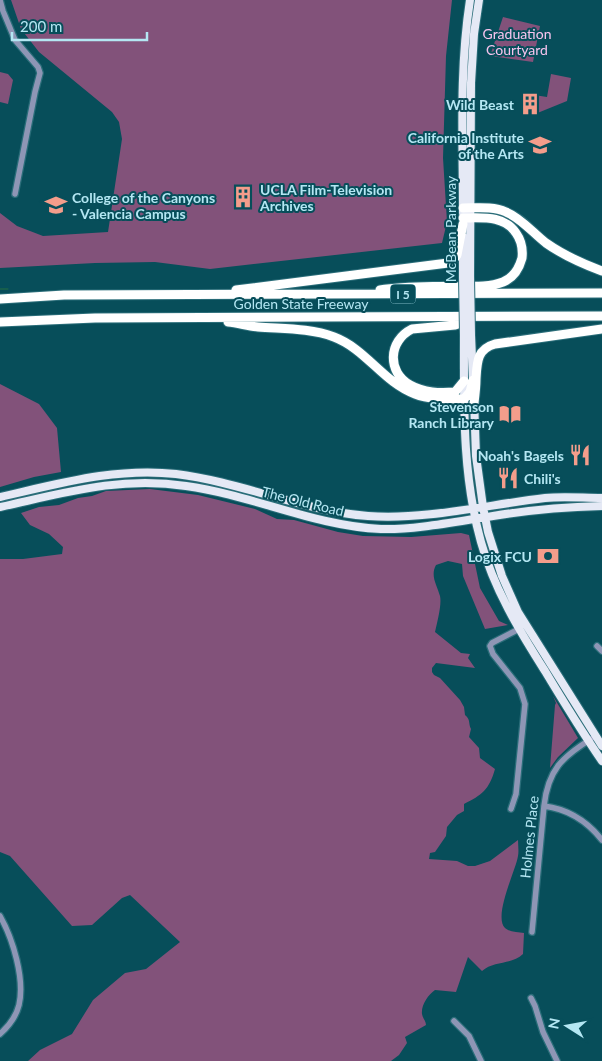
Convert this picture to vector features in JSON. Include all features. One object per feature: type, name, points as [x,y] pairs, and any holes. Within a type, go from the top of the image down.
[{"type":"highway","points":[[466,215],[492,208],[505,211],[516,217],[548,244],[586,265],[602,271]]},
{"type":"highway","points":[[205,295],[448,263],[457,255],[466,215]]},
{"type":"highway","points":[[350,295],[401,287],[493,285],[510,278],[520,265],[522,256],[520,240],[516,232],[499,220],[466,215]]},
{"type":"highway","name":"Golden State Freeway","points":[[0,299],[64,295],[602,293]]},
{"type":"highway","name":"Golden State Freeway","points":[[0,322],[69,319],[602,316]]},
{"type":"highway","points":[[205,318],[254,326],[308,331],[342,340],[357,349],[400,387],[413,394],[432,399],[464,399],[470,392],[468,380]]},
{"type":"highway","points":[[468,380],[456,392],[429,392],[410,386],[396,371],[393,360],[394,350],[398,340],[412,329],[456,325],[477,318]]},
{"type":"highway","points":[[474,402],[477,361],[486,347],[495,344],[602,328]]},
{"type":"main road","name":"McBean Parkway","points":[[470,0],[462,80],[468,380],[474,402],[476,456],[483,507],[502,576],[518,612],[602,746]]},
{"type":"main road","name":"McBean Parkway","points":[[466,215],[474,34],[480,0]]},
{"type":"main road","points":[[463,56],[465,72],[471,84]]},
{"type":"main road","points":[[464,399],[465,449],[473,508],[481,543],[493,576],[519,629],[602,761]]},
{"type":"main road","name":"The Old Road","points":[[0,497],[94,476],[153,472],[212,480],[322,508],[354,514],[383,516],[414,516],[546,498],[602,498]]},
{"type":"main road","name":"The Old Road","points":[[0,507],[100,485],[128,482],[154,482],[206,489],[355,527],[395,529],[544,509],[602,506]]},
{"type":"street","points":[[0,0],[15,40],[38,66],[40,73],[34,92],[15,194]]},
{"type":"street","points":[[511,809],[516,794],[525,704],[520,688],[493,654],[490,646],[492,643],[519,629]]},
{"type":"street","name":"Holmes Place","points":[[532,932],[544,806],[548,785],[557,767],[567,755],[595,736]]},
{"type":"street","points":[[544,806],[572,814],[589,826],[602,840]]},
{"type":"street","points":[[0,916],[9,936],[19,971],[20,995],[17,1012],[12,1021],[0,1034]]},
{"type":"street","points":[[531,998],[543,1032],[557,1061]]},
{"type":"street","points":[[454,1021],[473,1043],[481,1061]]},
{"type":"green space","points":[[11,0],[452,0],[446,56],[443,158],[447,222],[442,243],[210,269],[155,262],[0,268],[0,213],[17,226],[43,236],[108,232],[122,139],[119,122],[112,112],[39,52],[21,29]]},
{"type":"green space","name":"Graduation Courtyard","points":[[503,17],[540,26],[533,62],[490,56]]},
{"type":"green space","points":[[0,72],[8,74],[13,80],[8,104],[0,102]]},
{"type":"green space","points":[[551,74],[571,78],[567,101],[535,114],[534,95],[547,97]]},
{"type":"green space","points":[[0,384],[39,404],[57,428],[61,472],[34,477],[0,487]]},
{"type":"green space","points":[[150,489],[198,495],[255,509],[277,519],[294,520],[338,532],[363,536],[411,537],[461,533],[469,535],[480,588],[499,621],[508,625],[485,629],[463,576],[462,564],[448,561],[436,565],[434,577],[440,599],[435,632],[461,653],[470,654],[468,658],[475,668],[436,663],[432,668],[432,672],[460,700],[464,707],[465,715],[469,720],[471,729],[469,737],[479,748],[480,758],[495,769],[484,791],[476,798],[464,804],[464,811],[457,815],[447,827],[446,836],[435,852],[430,853],[429,859],[457,861],[468,866],[475,866],[490,861],[518,840],[518,856],[503,904],[502,922],[507,929],[524,933],[523,954],[514,960],[492,965],[482,971],[468,957],[456,992],[435,990],[430,995],[422,1011],[426,1025],[405,1037],[407,1043],[399,1055],[391,1061],[28,1061],[40,1050],[72,1034],[93,1000],[125,973],[146,969],[180,942],[130,895],[122,898],[92,925],[72,926],[10,856],[0,852],[0,559],[23,559],[62,554],[63,547],[49,534],[30,525],[21,513],[39,507],[59,505],[106,491]]},
{"type":"green space","points":[[553,696],[578,738],[558,757],[550,768],[556,703]]},
{"type":"waterway","points":[[0,289],[8,289]]},
{"type":"place","name":"Wild Beast","points":[[530,104]]},
{"type":"place","name":"California Institute of the Arts","points":[[540,145]]},
{"type":"place","name":"UCLA Film-Television Archives","points":[[243,197]]},
{"type":"place","name":"College of the Canyons - Valencia Campus","points":[[56,205]]},
{"type":"place","name":"Stevenson Ranch Library","points":[[510,414]]},
{"type":"place","name":"Noah's Bagels","points":[[580,455]]},
{"type":"place","name":"Chili's","points":[[508,478]]},
{"type":"place","name":"Logix FCU","points":[[548,556]]}]
